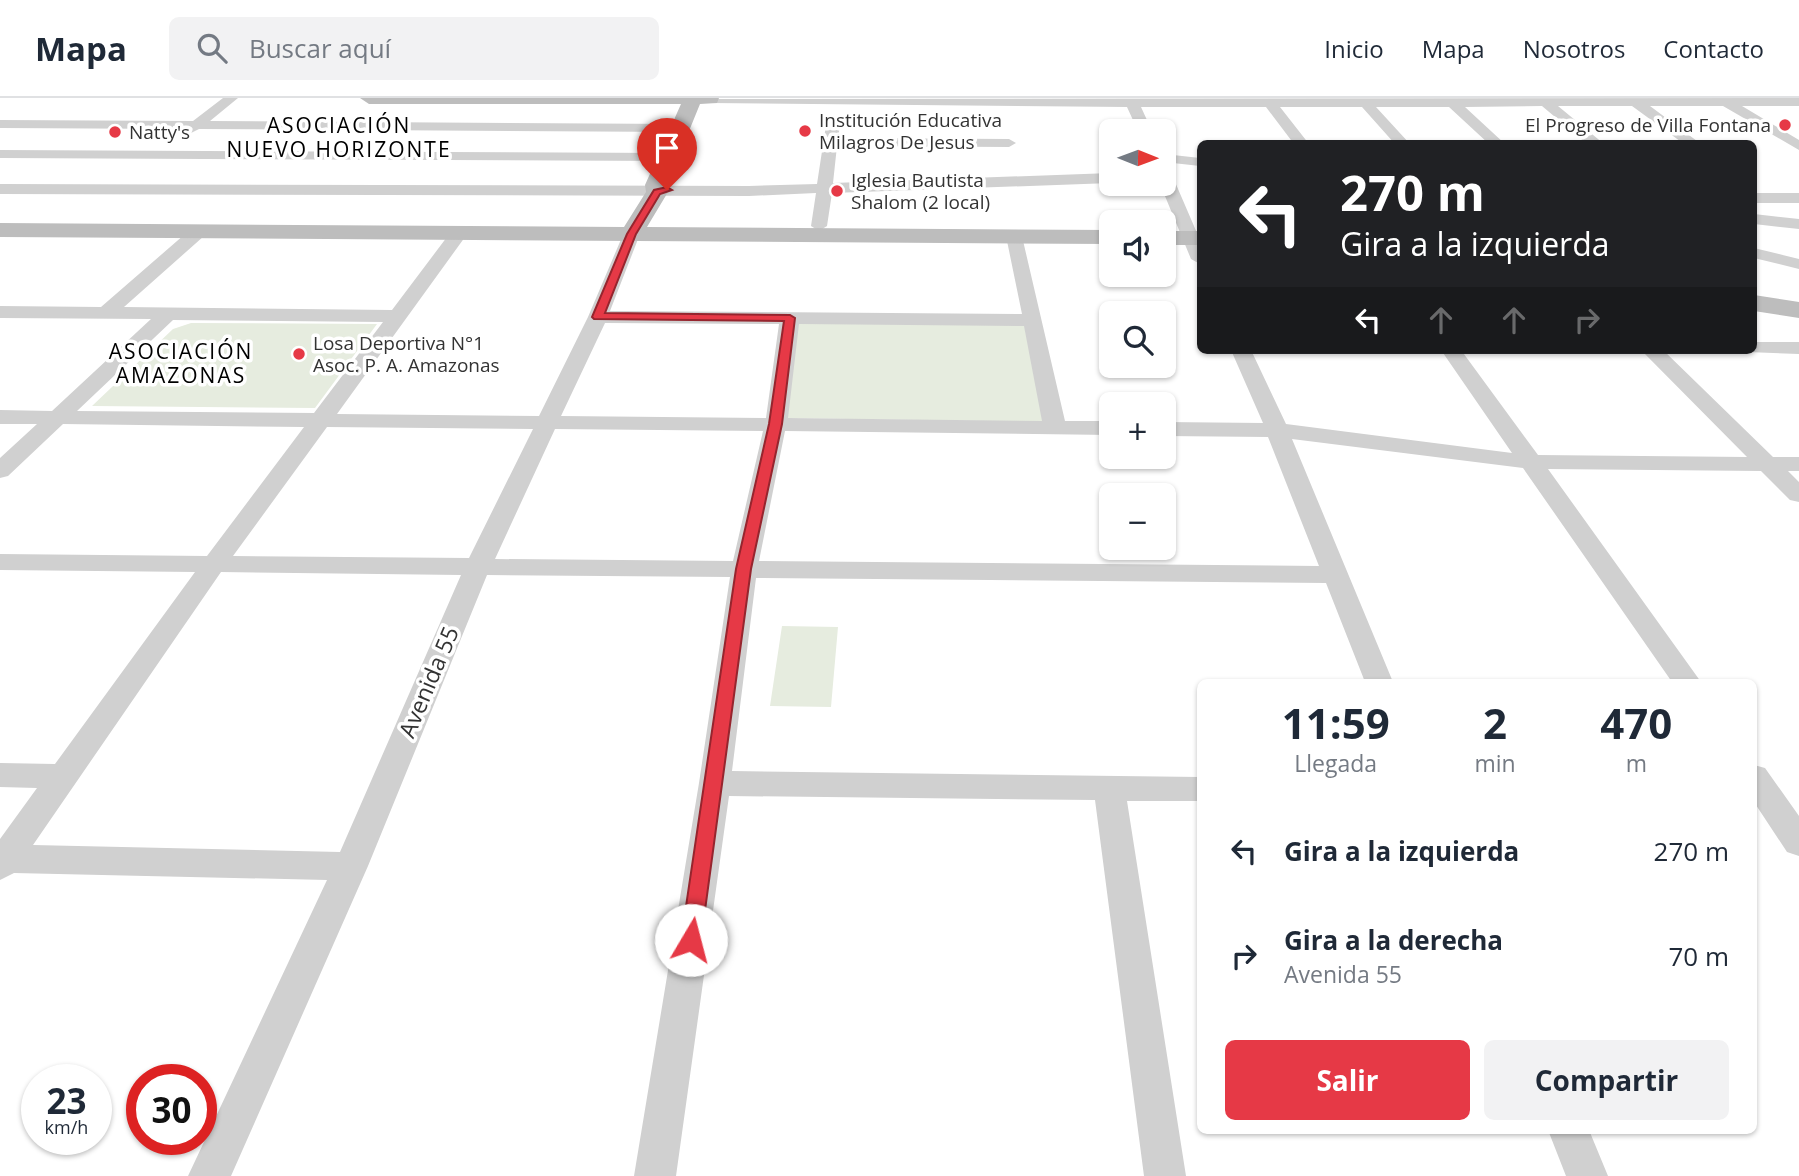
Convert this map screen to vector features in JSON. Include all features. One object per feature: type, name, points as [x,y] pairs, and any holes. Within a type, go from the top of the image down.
[{"type":"street","points":[[107,190],[231,98]]},
{"type":"street","points":[[369,98],[1799,102]]},
{"type":"street","points":[[382,191],[464,98]]},
{"type":"street","name":"Avenida 55","points":[[657,192],[655,187],[680,128],[702,99]]},
{"type":"street","name":"Avenida 55","points":[[209,1176],[351,866],[478,566],[598,317],[631,234],[657,192],[673,187],[702,99]]},
{"type":"street","points":[[819,226],[837,99]]},
{"type":"street","points":[[1002,99],[1011,151]]},
{"type":"street","points":[[1130,100],[1139,119]]},
{"type":"street","points":[[1268,100],[1298,140]]},
{"type":"street","points":[[1362,100],[1399,140]]},
{"type":"street","points":[[1450,100],[1494,140]]},
{"type":"street","points":[[1543,100],[1592,140]]},
{"type":"street","points":[[1633,100],[1688,140]]},
{"type":"street","points":[[1726,102],[1799,146]]},
{"type":"street","points":[[0,124],[680,128]]},
{"type":"street","points":[[831,142],[1011,151],[1099,175]]},
{"type":"street","points":[[0,189],[657,192],[824,190],[1011,151]]},
{"type":"street","points":[[0,154],[667,157]]},
{"type":"street","points":[[1176,159],[1197,162]]},
{"type":"street","points":[[1757,187],[1772,198]]},
{"type":"street","points":[[1174,196],[1197,245]]},
{"type":"street","points":[[1757,198],[1799,198]]},
{"type":"street","points":[[1757,208],[1799,213]]},
{"type":"street","points":[[1757,219],[1799,224]]},
{"type":"street","points":[[0,230],[1099,237]]},
{"type":"street","points":[[106,313],[198,232]]},
{"type":"street","points":[[3,862],[214,564],[458,233]]},
{"type":"street","points":[[1015,236],[1055,428]]},
{"type":"street","points":[[1176,241],[1197,245]]},
{"type":"street","points":[[1757,254],[1799,264]]},
{"type":"street","points":[[1757,303],[1799,310]]},
{"type":"street","points":[[0,312],[398,316]]},
{"type":"street","points":[[0,471],[168,314]]},
{"type":"street","points":[[598,317],[1033,320]]},
{"type":"street","points":[[655,1176],[715,783],[744,569],[776,424],[790,318]]},
{"type":"street","points":[[1757,348],[1799,348]]},
{"type":"street","points":[[1243,354],[1277,430],[1378,679]]},
{"type":"street","points":[[1454,354],[1685,679]]},
{"type":"street","points":[[1655,354],[1799,495]]},
{"type":"street","points":[[0,417],[1099,428]]},
{"type":"street","points":[[1176,429],[1277,430],[1531,462],[1799,464]]},
{"type":"street","points":[[0,562],[1336,575]]},
{"type":"street","points":[[0,775],[64,777]]},
{"type":"street","points":[[1757,781],[1799,842]]},
{"type":"street","points":[[715,783],[1197,789]]},
{"type":"street","points":[[1109,787],[1165,1176]]},
{"type":"street","points":[[3,862],[351,866]]},
{"type":"street","points":[[1570,1134],[1587,1176]]},
{"type":"shaded area","points":[[799,321],[1025,323],[1044,422],[785,418]]},
{"type":"shaded area","points":[[191,323],[377,324],[315,408],[92,406],[173,329]]},
{"type":"shaded area","points":[[782,626],[838,627],[831,707],[770,706]]},
{"type":"place","name":"El Progreso de Villa Fontana","points":[[1785,125]]},
{"type":"place","name":"Institución Educativa Milagros De Jesus","points":[[805,131]]},
{"type":"place","name":"Natty's","points":[[115,132]]},
{"type":"place","name":"Iglesia Bautista Shalom (2 local)","points":[[837,191]]},
{"type":"place","name":"Losa Deportiva N°1 Asoc. P. A. Amazonas","points":[[299,354]]},
{"type":"district","name":"ASOCIACIÓN NUEVO HORIZONTE","points":[[339,138]]},
{"type":"district","name":"ASOCIACIÓN AMAZONAS","points":[[181,364]]},
{"type":"route","points":[[667,190],[657,192],[631,234],[598,317],[790,318],[776,424],[744,569],[691,940]]}]
